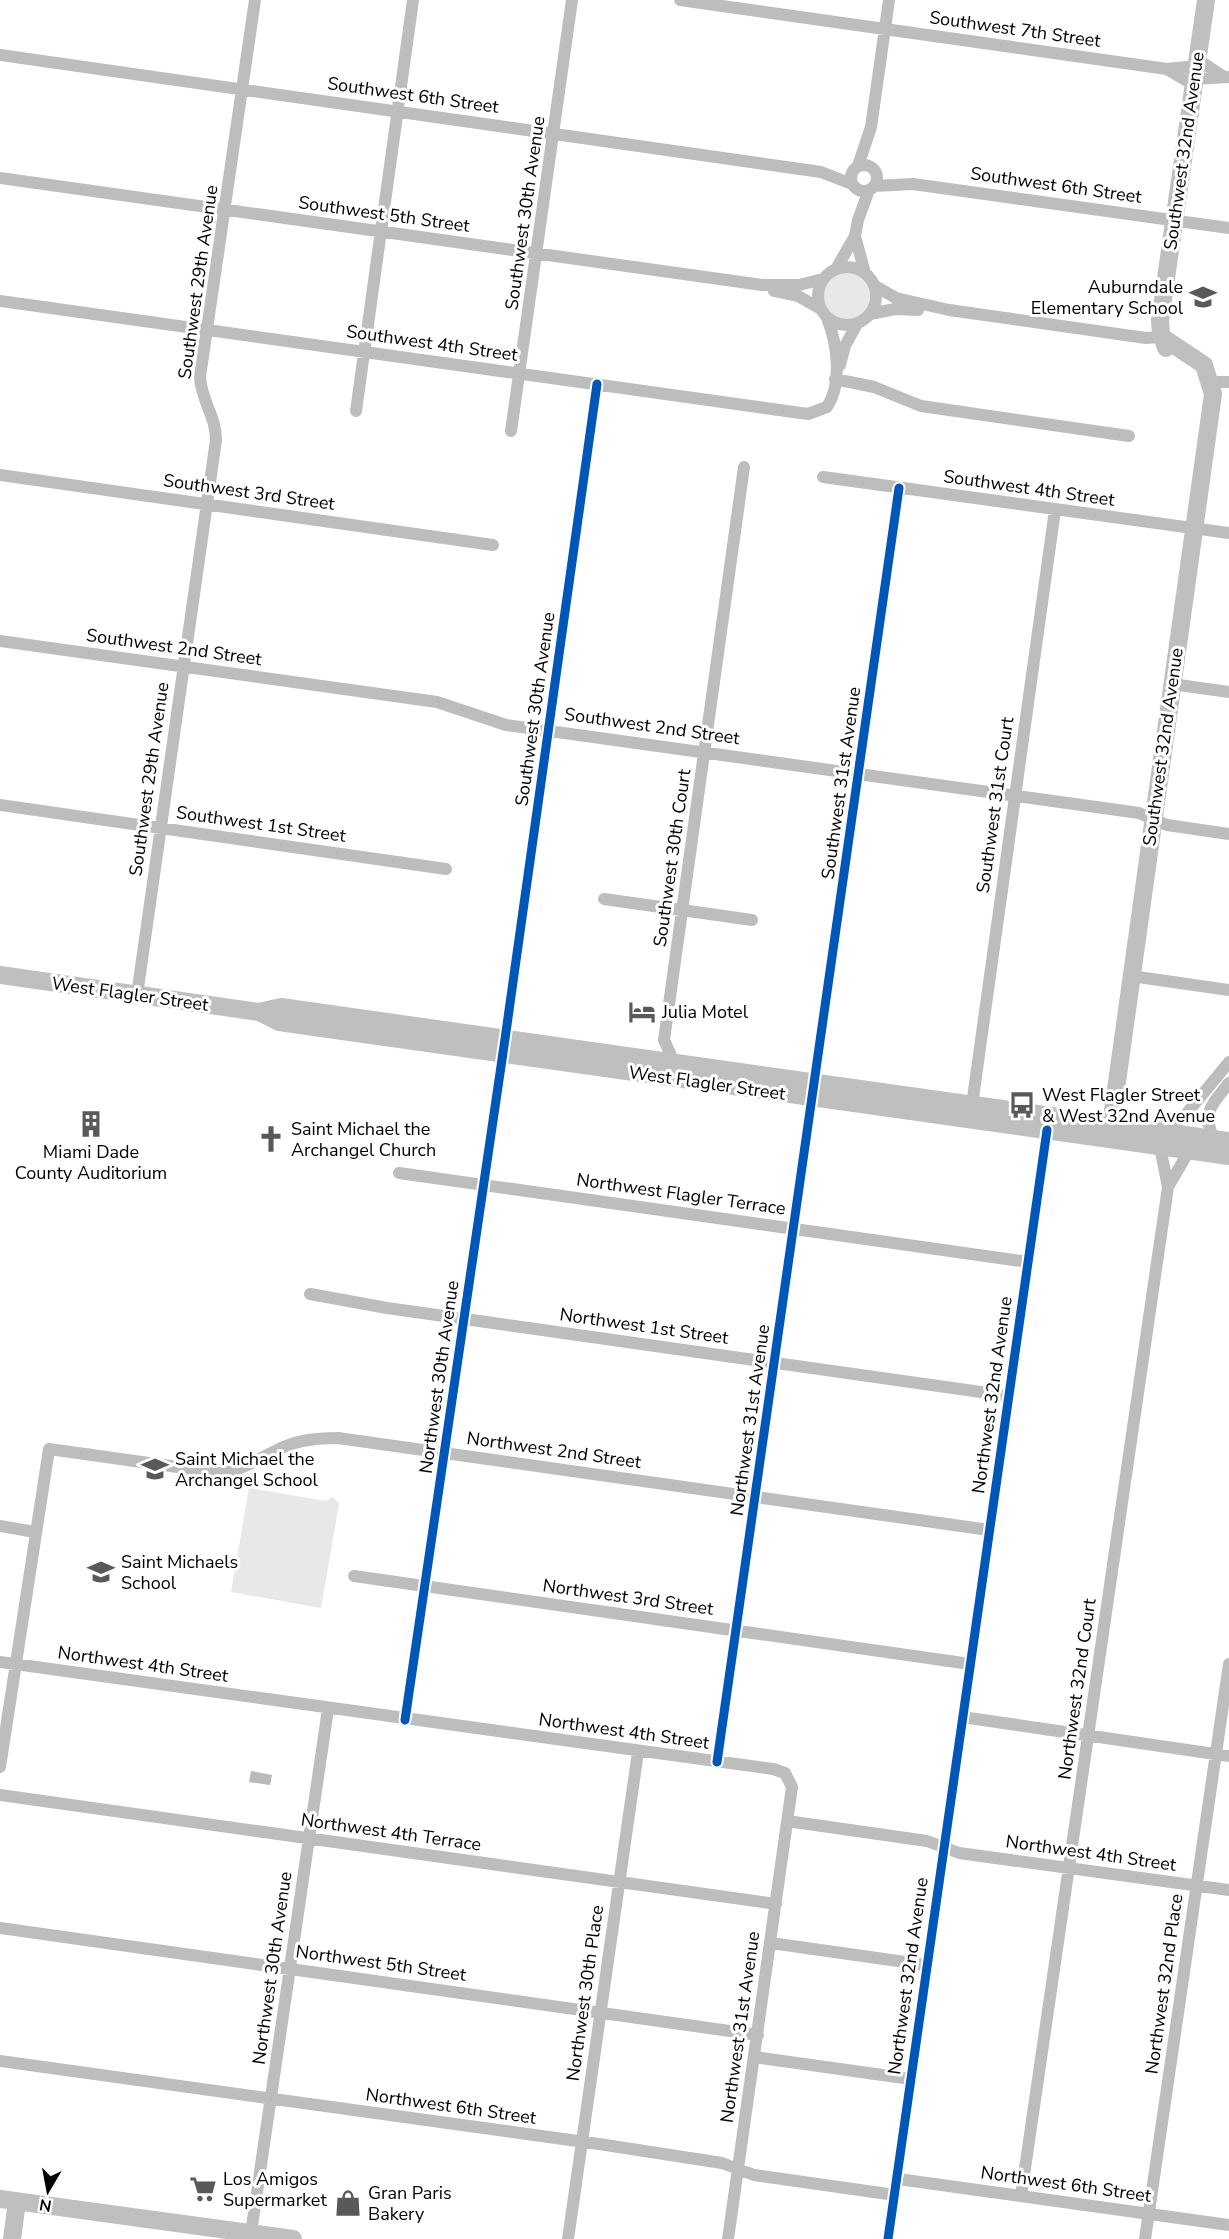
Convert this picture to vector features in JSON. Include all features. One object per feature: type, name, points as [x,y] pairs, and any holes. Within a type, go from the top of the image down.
[{"type":"main road","name":"Southwest 32nd Avenue","points":[[1111,1125],[1215,378],[1204,365],[1162,338],[1160,320],[1206,0]]},
{"type":"main road","name":"West Flagler Street","points":[[0,975],[259,1012],[279,1022],[351,1032],[674,1062],[814,1090],[1047,1131],[1127,1142],[1162,1139],[1222,1140]]},
{"type":"main road","name":"West Flagler Street","points":[[259,1012],[281,1007],[380,1022],[504,1046],[814,1090],[972,1105],[1038,1114],[1111,1125],[1162,1139],[1189,1151],[1229,1156]]},
{"type":"main road","points":[[351,1032],[364,1025],[380,1022]]},
{"type":"main road","points":[[1038,1114],[1047,1131]]},
{"type":"main road","points":[[1111,1125],[1127,1142]]},
{"type":"main road","points":[[12,2239],[9,2201],[293,2239]]},
{"type":"street","name":"Southwest 29th Avenue","points":[[137,995],[216,431],[200,382],[255,0]]},
{"type":"street","points":[[356,411],[414,0]]},
{"type":"street","name":"Southwest 30th Avenue","points":[[511,431],[538,254],[572,0]]},
{"type":"street","name":"Southwest 7th Street","points":[[680,0],[1226,77]]},
{"type":"street","points":[[836,374],[834,334],[818,294],[823,279],[837,269],[855,236],[858,220],[877,180],[874,170],[871,127],[889,0]]},
{"type":"street","name":"Southwest 6th Street","points":[[0,56],[821,172],[854,186]]},
{"type":"street","name":"Southwest 7th Street","points":[[1167,69],[1226,77]]},
{"type":"street","points":[[858,220],[851,176],[871,127]]},
{"type":"street","points":[[856,167],[866,164],[874,170]]},
{"type":"street","name":"Southwest 6th Street","points":[[821,172],[856,167]]},
{"type":"street","name":"Southwest 6th Street","points":[[874,170],[913,184],[1229,228]]},
{"type":"street","name":"Southwest 5th Street","points":[[0,178],[762,285],[799,285],[823,279]]},
{"type":"street","name":"Southwest 6th Street","points":[[872,188],[913,184]]},
{"type":"street","points":[[854,186],[872,188]]},
{"type":"street","points":[[855,236],[865,273],[875,286],[896,298],[949,310],[1146,338],[1162,338]]},
{"type":"street","points":[[837,269],[853,267],[865,273]]},
{"type":"street","name":"Southwest 5th Street","points":[[762,285],[771,291],[798,296],[824,313]]},
{"type":"street","points":[[836,374],[857,324],[870,314],[876,301],[875,286]]},
{"type":"street","name":"Southwest 4th Street","points":[[0,301],[808,414],[827,407],[832,396],[836,374]]},
{"type":"street","points":[[870,314],[901,309],[938,312],[949,310]]},
{"type":"street","points":[[824,313],[843,325],[857,324]]},
{"type":"street","points":[[836,374],[921,406],[1129,436]]},
{"type":"street","name":"Southwest 30th Avenue","points":[[504,1046],[597,384]]},
{"type":"street","name":"Southwest 30th Court","points":[[651,1059],[664,1040],[744,467]]},
{"type":"street","name":"Southwest 3rd Street","points":[[0,475],[493,545]]},
{"type":"street","name":"Southwest 4th Street","points":[[824,477],[1229,533]]},
{"type":"street","name":"Southwest 31st Avenue","points":[[814,1090],[899,488]]},
{"type":"street","name":"Southwest 31st Court","points":[[972,1105],[1055,510]]},
{"type":"street","name":"Southwest 2nd Street","points":[[0,640],[437,702],[494,722],[1015,794],[1139,813],[1167,825],[1229,834]]},
{"type":"street","points":[[1172,684],[1229,692]]},
{"type":"street","name":"Southwest 1st Street","points":[[0,805],[446,869]]},
{"type":"street","points":[[604,899],[752,920]]},
{"type":"street","points":[[1131,976],[1229,990]]},
{"type":"street","points":[[664,1040],[674,1062]]},
{"type":"street","name":"Northwest 30th Avenue","points":[[405,1720],[504,1046]]},
{"type":"street","points":[[1162,1139],[1229,1062]]},
{"type":"street","points":[[1222,1140],[1209,1127],[1208,1115],[1229,1083]]},
{"type":"street","name":"Northwest 31st Avenue","points":[[717,1762],[814,1090]]},
{"type":"street","name":"Northwest 32nd Avenue","points":[[888,2239],[1047,1131]]},
{"type":"street","name":"Northwest 32nd Court","points":[[1021,2196],[1168,1187],[1162,1139]]},
{"type":"street","name":"Northwest 32nd Court","points":[[1168,1187],[1189,1151]]},
{"type":"street","name":"Northwest Flagler Terrace","points":[[399,1173],[1028,1262]]},
{"type":"street","name":"Northwest 1st Street","points":[[310,1294],[464,1319],[1009,1396]]},
{"type":"street","name":"Northwest 2nd Street","points":[[35,1532],[48,1449],[220,1473],[244,1467],[290,1445],[312,1439],[350,1440],[989,1530]]},
{"type":"street","points":[[0,1526],[35,1532],[0,1767]]},
{"type":"street","name":"Northwest 3rd Street","points":[[354,1575],[970,1665]]},
{"type":"street","name":"Northwest 4th Street","points":[[0,1662],[405,1720],[773,1769],[785,1773],[792,1787],[787,1821],[927,1841],[959,1853],[1229,1890]]},
{"type":"street","name":"Northwest 32nd Place","points":[[1145,2239],[1197,1886],[1222,1755],[1229,1664]]},
{"type":"street","name":"Northwest 30th Avenue","points":[[251,2233],[328,1709]]},
{"type":"street","points":[[962,1717],[1222,1755]]},
{"type":"street","name":"Northwest 30th Place","points":[[568,2239],[639,1752]]},
{"type":"street","name":"Northwest 4th Terrace","points":[[0,1795],[776,1905]]},
{"type":"street","name":"Northwest 31st Avenue","points":[[728,2239],[787,1821]]},
{"type":"street","name":"Northwest 5th Street","points":[[0,1928],[758,2035]]},
{"type":"street","points":[[771,1943],[926,1965]]},
{"type":"street","points":[[754,2057],[911,2079]]},
{"type":"street","name":"Northwest 6th Street","points":[[0,2061],[722,2163],[754,2175],[895,2195]]},
{"type":"street","name":"Northwest 6th Street","points":[[898,2179],[1229,2225]]},
{"type":"shaded area","points":[[846,272],[863,279],[870,296],[863,313],[846,320],[829,313],[822,296],[829,279]]},
{"type":"shaded area","points":[[249,1488],[326,1501],[333,1497],[339,1504],[321,1608],[231,1592]]},
{"type":"shaded area","points":[[251,1771],[272,1775],[270,1785],[249,1782]]},
{"type":"cycle path","points":[[405,1720],[505,1039],[597,384]]},
{"type":"cycle path","points":[[717,1762],[899,488]]},
{"type":"cycle path","points":[[888,2239],[1047,1130]]},
{"type":"place","name":"Auburndale Elementary School","points":[[1203,297]]},
{"type":"place","name":"Julia Motel","points":[[642,1012]]},
{"type":"place","name":"West Flagler Street & West 32nd Avenue","points":[[1022,1105]]},
{"type":"place","name":"Miami Dade County Auditorium","points":[[91,1124]]},
{"type":"place","name":"Saint Michael the Archangel Church","points":[[271,1139]]},
{"type":"place","name":"Saint Michael the Archangel School","points":[[155,1469]]},
{"type":"place","name":"Saint Michaels School","points":[[101,1572]]},
{"type":"place","name":"Los Amigos Supermarket","points":[[203,2189]]},
{"type":"place","name":"Gran Paris Bakery","points":[[348,2203]]}]
